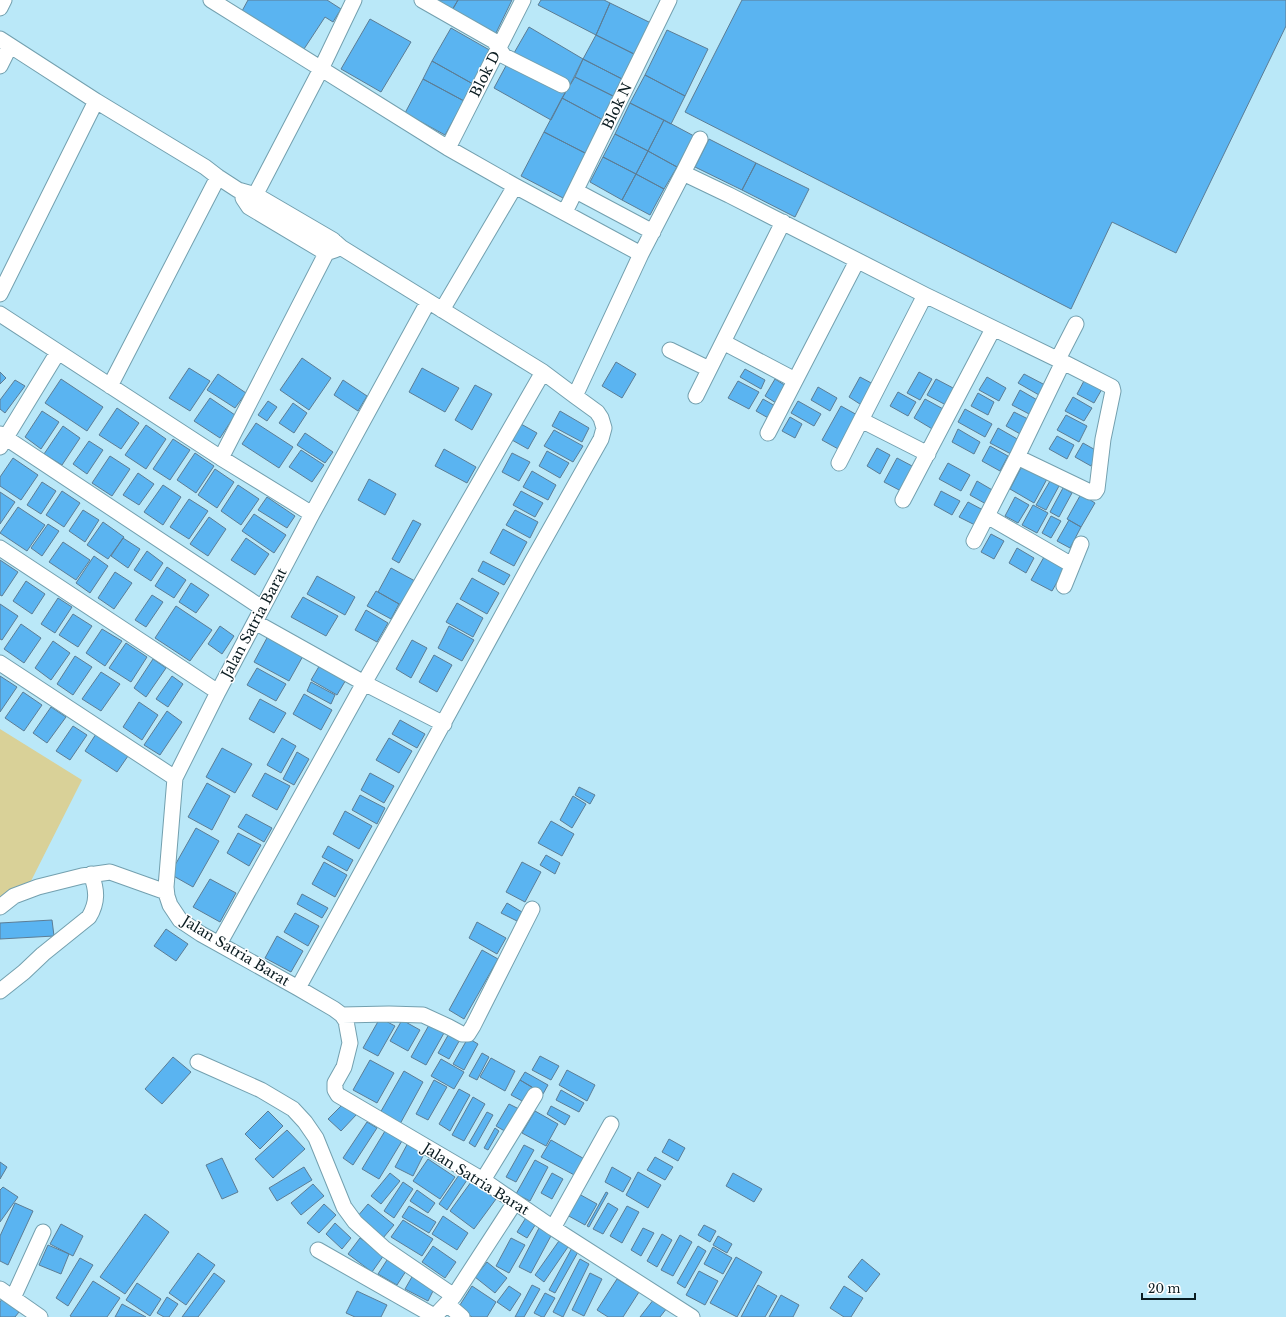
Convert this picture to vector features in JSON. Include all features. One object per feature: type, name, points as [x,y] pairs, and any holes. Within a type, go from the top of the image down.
[{"type":"street","points":[[0,8],[4,0]]},
{"type":"street","points":[[211,0],[448,148],[641,254]]},
{"type":"street","points":[[253,200],[354,0]]},
{"type":"street","points":[[422,0],[494,41],[504,56],[562,85]]},
{"type":"street","name":"Blok D","points":[[448,148],[523,0]]},
{"type":"street","name":"Blok N","points":[[565,212],[669,0]]},
{"type":"street","points":[[0,66],[5,43],[96,101],[205,167],[253,200],[442,310],[543,372],[597,412],[601,418],[604,428],[601,439],[530,565],[298,988]]},
{"type":"street","points":[[0,294],[96,101]]},
{"type":"street","points":[[575,396],[641,254],[700,139]]},
{"type":"street","points":[[683,172],[924,295],[1110,385],[1113,389],[1103,439],[1097,489],[1095,492],[1090,492],[1017,457]]},
{"type":"street","points":[[110,386],[218,177]]},
{"type":"street","points":[[442,310],[515,186]]},
{"type":"street","points":[[576,191],[652,232]]},
{"type":"street","points":[[696,396],[782,222]]},
{"type":"street","points":[[221,458],[334,247]]},
{"type":"street","points":[[768,433],[794,380],[857,261]]},
{"type":"street","points":[[839,463],[924,295]]},
{"type":"street","name":"Jalan Satria Barat","points":[[428,302],[262,608],[175,778],[166,892],[170,906],[180,920],[342,1015],[346,1021],[350,1043],[344,1067],[335,1083],[335,1090],[338,1095],[483,1180],[553,1228],[692,1317]]},
{"type":"street","points":[[0,314],[221,458],[312,514]]},
{"type":"street","points":[[974,541],[1017,457],[1076,324]]},
{"type":"street","points":[[903,500],[994,329]]},
{"type":"street","points":[[723,342],[794,380]]},
{"type":"street","points":[[670,350],[709,369]]},
{"type":"street","points":[[58,352],[2,439],[262,608]]},
{"type":"street","points":[[219,944],[364,683],[543,372]]},
{"type":"street","points":[[861,420],[928,454]]},
{"type":"street","points":[[987,516],[1072,565]]},
{"type":"street","points":[[1064,586],[1081,544]]},
{"type":"street","points":[[0,548],[218,692]]},
{"type":"street","points":[[255,622],[364,683],[444,724]]},
{"type":"street","points":[[0,663],[175,778]]},
{"type":"street","points":[[0,907],[14,896],[38,887],[91,874],[112,872],[166,892]]},
{"type":"street","points":[[0,992],[43,954],[90,918],[96,898],[95,885],[91,874]]},
{"type":"street","points":[[342,1015],[423,1015],[449,1026],[462,1034],[468,1034],[532,909]]},
{"type":"street","points":[[198,1062],[261,1090],[293,1110],[305,1122],[316,1138],[344,1207],[355,1222],[385,1249],[451,1300],[462,1317]]},
{"type":"street","points":[[483,1180],[535,1095]]},
{"type":"street","points":[[553,1228],[611,1124]]},
{"type":"street","points":[[318,1250],[434,1317],[451,1300],[515,1202]]},
{"type":"street","points":[[13,1298],[43,1232]]},
{"type":"street","points":[[0,1289],[40,1317]]},
{"type":"shaded area","points":[[0,729],[82,780],[31,881],[10,890],[0,898]]},
{"type":"building","points":[[248,0],[327,0],[341,9],[333,22],[325,17],[304,49],[242,11]]},
{"type":"building","points":[[436,0],[458,0],[451,12]]},
{"type":"building","points":[[458,0],[512,0],[495,35],[451,12]]},
{"type":"building","points":[[541,0],[604,0],[610,3],[596,35],[538,5]]},
{"type":"building","points":[[742,0],[1286,0],[1286,26],[1176,253],[1112,222],[1071,309],[685,112]]},
{"type":"building","points":[[610,3],[655,25],[638,56],[596,35]]},
{"type":"building","points":[[370,19],[411,42],[381,92],[341,69]]},
{"type":"building","points":[[529,27],[583,59],[570,85],[514,53]]},
{"type":"building","points":[[451,28],[493,52],[473,84],[432,61]]},
{"type":"building","points":[[667,30],[708,49],[685,96],[645,75]]},
{"type":"building","points":[[596,35],[638,56],[626,81],[583,59]]},
{"type":"building","points":[[583,59],[626,81],[617,98],[575,77]]},
{"type":"building","points":[[432,61],[473,84],[464,101],[423,79]]},
{"type":"building","points":[[508,62],[565,93],[551,120],[494,88]]},
{"type":"building","points":[[645,75],[685,96],[671,124],[630,103]]},
{"type":"building","points":[[575,77],[617,98],[605,121],[562,98]]},
{"type":"building","points":[[423,79],[464,101],[445,135],[405,113]]},
{"type":"building","points":[[562,98],[605,121],[587,154],[544,132]]},
{"type":"building","points":[[630,103],[664,120],[648,151],[615,134]]},
{"type":"building","points":[[664,120],[694,136],[677,167],[648,151]]},
{"type":"building","points":[[544,132],[587,154],[563,198],[521,176]]},
{"type":"building","points":[[615,134],[648,151],[636,174],[603,157]]},
{"type":"building","points":[[709,139],[756,163],[742,190],[695,167]]},
{"type":"building","points":[[648,151],[677,167],[664,189],[636,174]]},
{"type":"building","points":[[603,157],[636,174],[622,200],[590,182]]},
{"type":"building","points":[[756,163],[809,189],[795,217],[742,190]]},
{"type":"building","points":[[636,174],[664,189],[650,215],[622,200]]},
{"type":"building","points":[[302,358],[331,378],[309,410],[280,390]]},
{"type":"building","points":[[616,362],[636,374],[622,398],[602,386]]},
{"type":"building","points":[[189,368],[210,381],[190,411],[169,398]]},
{"type":"building","points":[[422,368],[459,388],[445,412],[409,392]]},
{"type":"building","points":[[745,369],[765,380],[761,389],[740,377]]},
{"type":"building","points":[[0,372],[6,378],[0,384]]},
{"type":"building","points":[[919,372],[932,379],[920,400],[907,393]]},
{"type":"building","points":[[218,374],[246,393],[235,408],[207,390]]},
{"type":"building","points":[[1024,374],[1045,385],[1039,395],[1018,383]]},
{"type":"building","points":[[860,377],[875,385],[863,406],[849,397]]},
{"type":"building","points":[[987,377],[1006,388],[999,401],[979,390]]},
{"type":"building","points":[[61,379],[103,407],[87,431],[45,403]]},
{"type":"building","points":[[775,379],[786,386],[776,403],[765,396]]},
{"type":"building","points":[[936,379],[955,389],[946,405],[927,395]]},
{"type":"building","points":[[1085,379],[1102,389],[1094,403],[1077,394]]},
{"type":"building","points":[[15,380],[25,386],[5,413],[0,409],[0,400]]},
{"type":"building","points":[[343,380],[367,396],[358,411],[334,395]]},
{"type":"building","points":[[738,381],[759,392],[749,409],[728,398]]},
{"type":"building","points":[[475,385],[492,394],[472,430],[455,420]]},
{"type":"building","points":[[818,387],[837,398],[830,411],[811,400]]},
{"type":"building","points":[[1020,390],[1039,401],[1031,415],[1012,405]]},
{"type":"building","points":[[898,392],[916,402],[908,416],[890,406]]},
{"type":"building","points":[[978,393],[994,402],[988,415],[971,406]]},
{"type":"building","points":[[1073,397],[1092,408],[1084,421],[1065,411]]},
{"type":"building","points":[[210,398],[235,415],[220,438],[194,421]]},
{"type":"building","points":[[763,399],[777,407],[770,419],[756,411]]},
{"type":"building","points":[[925,399],[945,410],[934,430],[914,418]]},
{"type":"building","points":[[268,401],[277,407],[267,421],[258,415]]},
{"type":"building","points":[[798,401],[821,414],[814,426],[791,413]]},
{"type":"building","points":[[293,403],[307,413],[294,433],[279,423]]},
{"type":"building","points":[[841,406],[859,416],[840,450],[822,440]]},
{"type":"building","points":[[117,408],[139,423],[121,449],[99,435]]},
{"type":"building","points":[[965,409],[992,424],[985,437],[958,422]]},
{"type":"building","points":[[42,411],[59,422],[41,449],[25,437]]},
{"type":"building","points":[[560,411],[589,428],[582,442],[552,426]]},
{"type":"building","points":[[1014,412],[1030,420],[1022,435],[1006,426]]},
{"type":"building","points":[[1066,415],[1087,426],[1079,442],[1057,430]]},
{"type":"building","points":[[790,417],[802,424],[795,438],[782,431]]},
{"type":"building","points":[[256,423],[293,447],[279,468],[242,444]]},
{"type":"building","points":[[521,424],[537,433],[528,449],[512,440]]},
{"type":"building","points":[[146,425],[166,439],[146,469],[125,455]]},
{"type":"building","points":[[63,426],[80,438],[62,465],[44,454]]},
{"type":"building","points":[[998,428],[1019,440],[1011,454],[990,443]]},
{"type":"building","points":[[958,429],[980,442],[974,454],[952,442]]},
{"type":"building","points":[[554,430],[583,446],[573,462],[544,446]]},
{"type":"building","points":[[305,433],[333,452],[325,463],[297,445]]},
{"type":"building","points":[[1057,436],[1074,445],[1067,459],[1049,449]]},
{"type":"building","points":[[173,439],[190,450],[170,480],[153,469]]},
{"type":"building","points":[[89,441],[103,450],[87,474],[73,464]]},
{"type":"building","points":[[1083,443],[1099,452],[1091,466],[1075,457]]},
{"type":"building","points":[[990,446],[1008,456],[1000,471],[982,461]]},
{"type":"building","points":[[877,448],[890,455],[880,474],[867,466]]},
{"type":"building","points":[[444,449],[476,467],[467,483],[435,466]]},
{"type":"building","points":[[301,450],[324,465],[312,482],[289,467]]},
{"type":"building","points":[[547,451],[569,463],[560,478],[539,466]]},
{"type":"building","points":[[195,453],[214,466],[196,493],[177,480]]},
{"type":"building","points":[[512,453],[530,462],[519,481],[502,472]]},
{"type":"building","points":[[110,456],[130,469],[112,496],[92,483]]},
{"type":"building","points":[[13,458],[38,475],[21,500],[0,486],[0,477]]},
{"type":"building","points":[[897,458],[914,467],[901,491],[884,482]]},
{"type":"building","points":[[948,463],[970,475],[961,491],[939,479]]},
{"type":"building","points":[[1022,466],[1047,479],[1034,503],[1010,489]]},
{"type":"building","points":[[215,469],[234,482],[217,508],[198,495]]},
{"type":"building","points":[[532,471],[556,485],[548,500],[523,487]]},
{"type":"building","points":[[138,473],[154,484],[139,505],[123,495]]},
{"type":"building","points":[[369,479],[396,494],[385,515],[358,500]]},
{"type":"building","points":[[977,481],[994,491],[986,504],[970,495]]},
{"type":"building","points":[[1050,481],[1059,486],[1046,510],[1036,505]]},
{"type":"building","points":[[42,482],[56,491],[41,514],[27,505]]},
{"type":"building","points":[[163,485],[181,497],[163,525],[144,512]]},
{"type":"building","points":[[238,485],[259,499],[241,525],[221,511]]},
{"type":"building","points":[[1063,488],[1072,493],[1059,517],[1050,512]]},
{"type":"building","points":[[62,491],[80,503],[64,527],[46,515]]},
{"type":"building","points":[[521,491],[543,503],[535,517],[513,505]]},
{"type":"building","points":[[941,491],[960,501],[952,515],[934,505]]},
{"type":"building","points":[[0,492],[15,502],[0,524]]},
{"type":"building","points":[[1081,494],[1095,503],[1081,527],[1067,519]]},
{"type":"building","points":[[267,497],[295,516],[287,528],[258,510]]},
{"type":"building","points":[[1015,497],[1029,505],[1018,523],[1005,516]]},
{"type":"building","points":[[189,499],[208,511],[189,539],[170,527]]},
{"type":"building","points":[[968,502],[983,510],[975,525],[959,517]]},
{"type":"building","points":[[1033,505],[1048,513],[1037,533],[1022,525]]},
{"type":"building","points":[[18,507],[45,525],[27,551],[0,533]]},
{"type":"building","points":[[83,510],[99,520],[85,542],[69,531]]},
{"type":"building","points":[[515,510],[538,522],[530,538],[506,525]]},
{"type":"building","points":[[254,514],[286,535],[274,553],[242,531]]},
{"type":"building","points":[[1051,516],[1061,521],[1051,538],[1042,533]]},
{"type":"building","points":[[209,517],[226,529],[208,556],[190,544]]},
{"type":"building","points":[[413,520],[421,524],[399,563],[392,559]]},
{"type":"building","points":[[1069,520],[1081,527],[1070,548],[1057,541]]},
{"type":"building","points":[[103,522],[124,537],[108,559],[87,545]]},
{"type":"building","points":[[48,524],[59,531],[42,556],[31,548]]},
{"type":"building","points":[[503,529],[527,542],[514,566],[490,553]]},
{"type":"building","points":[[991,534],[1004,541],[994,559],[981,552]]},
{"type":"building","points":[[123,538],[140,549],[128,568],[111,556]]},
{"type":"building","points":[[246,538],[269,554],[255,575],[231,560]]},
{"type":"building","points":[[63,542],[90,560],[76,580],[49,562]]},
{"type":"building","points":[[1017,548],[1034,558],[1026,573],[1009,563]]},
{"type":"building","points":[[147,551],[163,563],[151,581],[134,570]]},
{"type":"building","points":[[94,556],[108,566],[90,593],[76,583]]},
{"type":"building","points":[[1044,557],[1065,568],[1052,591],[1031,580]]},
{"type":"building","points":[[0,560],[18,572],[2,596],[0,595]]},
{"type":"building","points":[[483,561],[510,575],[504,585],[478,571]]},
{"type":"building","points":[[167,567],[186,580],[174,598],[155,586]]},
{"type":"building","points":[[391,568],[415,581],[401,605],[378,592]]},
{"type":"building","points":[[115,572],[132,583],[114,609],[98,598]]},
{"type":"building","points":[[317,576],[355,597],[345,615],[307,594]]},
{"type":"building","points":[[472,578],[499,593],[487,614],[460,599]]},
{"type":"building","points":[[26,581],[45,594],[32,614],[13,601]]},
{"type":"building","points":[[191,583],[209,595],[196,613],[179,602]]},
{"type":"building","points":[[376,591],[399,604],[391,619],[367,606]]},
{"type":"building","points":[[152,595],[163,602],[146,627],[135,620]]},
{"type":"building","points":[[303,597],[338,616],[326,636],[291,617]]},
{"type":"building","points":[[58,598],[72,607],[55,633],[41,624]]},
{"type":"building","points":[[457,603],[483,618],[473,637],[446,622]]},
{"type":"building","points":[[0,604],[18,616],[2,640],[0,639]]},
{"type":"building","points":[[176,606],[212,630],[190,661],[155,638]]},
{"type":"building","points":[[366,610],[388,623],[377,642],[355,630]]},
{"type":"building","points":[[73,614],[92,626],[78,647],[59,635]]},
{"type":"building","points":[[21,624],[41,638],[24,663],[4,649]]},
{"type":"building","points":[[220,626],[234,636],[222,654],[208,644]]},
{"type":"building","points":[[449,626],[474,640],[462,661],[438,648]]},
{"type":"building","points":[[102,629],[122,641],[105,666],[86,653]]},
{"type":"building","points":[[268,636],[303,656],[289,681],[254,662]]},
{"type":"building","points":[[412,640],[427,648],[411,678],[396,669]]},
{"type":"building","points":[[53,641],[70,653],[51,680],[35,668]]},
{"type":"building","points":[[126,643],[147,657],[131,682],[109,668]]},
{"type":"building","points":[[434,655],[452,665],[437,692],[419,682]]},
{"type":"building","points":[[75,656],[92,667],[73,695],[57,684]]},
{"type":"building","points":[[153,659],[166,668],[146,697],[134,688]]},
{"type":"building","points":[[321,663],[347,678],[337,695],[311,680]]},
{"type":"building","points":[[257,668],[286,684],[276,701],[247,685]]},
{"type":"building","points":[[101,672],[120,684],[101,711],[82,699]]},
{"type":"building","points":[[0,676],[17,687],[0,712]]},
{"type":"building","points":[[172,676],[183,684],[168,707],[156,699]]},
{"type":"building","points":[[311,682],[335,695],[331,704],[307,691]]},
{"type":"building","points":[[23,692],[42,705],[24,731],[5,718]]},
{"type":"building","points":[[304,694],[332,710],[321,730],[293,714]]},
{"type":"building","points":[[260,699],[286,713],[274,733],[249,719]]},
{"type":"building","points":[[139,702],[158,715],[142,740],[123,727]]},
{"type":"building","points":[[51,707],[66,717],[47,743],[33,733]]},
{"type":"building","points":[[167,711],[182,722],[160,755],[144,745]]},
{"type":"building","points":[[400,720],[425,734],[417,748],[392,734]]},
{"type":"building","points":[[73,726],[87,735],[70,760],[56,751]]},
{"type":"building","points":[[96,734],[128,756],[117,772],[85,751]]},
{"type":"building","points":[[282,738],[296,746],[281,773],[267,765]]},
{"type":"building","points":[[389,738],[412,751],[399,773],[376,760]]},
{"type":"building","points":[[222,748],[252,764],[235,793],[206,777]]},
{"type":"building","points":[[297,752],[309,759],[294,785],[283,779]]},
{"type":"building","points":[[265,773],[290,786],[277,810],[252,796]]},
{"type":"building","points":[[370,773],[394,786],[384,803],[361,790]]},
{"type":"building","points":[[207,783],[230,796],[212,830],[188,817]]},
{"type":"building","points":[[579,787],[595,795],[590,804],[575,795]]},
{"type":"building","points":[[360,795],[385,808],[377,824],[352,810]]},
{"type":"building","points":[[573,796],[586,804],[572,828],[560,820]]},
{"type":"building","points":[[345,811],[372,826],[359,849],[333,834]]},
{"type":"building","points":[[246,814],[272,828],[264,842],[238,827]]},
{"type":"building","points":[[551,821],[574,834],[562,856],[538,843]]},
{"type":"building","points":[[196,828],[219,841],[193,887],[170,874]]},
{"type":"building","points":[[238,833],[261,845],[249,866],[227,853]]},
{"type":"building","points":[[328,846],[353,860],[347,871],[322,857]]},
{"type":"building","points":[[546,855],[560,863],[555,874],[540,865]]},
{"type":"building","points":[[324,862],[347,875],[335,897],[312,884]]},
{"type":"building","points":[[522,862],[541,872],[525,902],[506,892]]},
{"type":"building","points":[[210,879],[236,893],[220,922],[193,907]]},
{"type":"building","points":[[302,894],[328,908],[322,918],[297,904]]},
{"type":"building","points":[[507,903],[522,912],[517,921],[501,913]]},
{"type":"building","points":[[295,913],[319,926],[308,946],[284,932]]},
{"type":"building","points":[[52,920],[54,936],[0,939],[0,923]]},
{"type":"building","points":[[477,922],[506,938],[497,954],[469,938]]},
{"type":"building","points":[[166,929],[188,944],[176,961],[154,946]]},
{"type":"building","points":[[277,936],[303,951],[291,972],[265,958]]},
{"type":"building","points":[[482,950],[498,959],[464,1019],[449,1010]]},
{"type":"building","points":[[380,1018],[395,1026],[378,1056],[363,1048]]},
{"type":"building","points":[[402,1020],[420,1030],[408,1051],[390,1041]]},
{"type":"building","points":[[429,1025],[444,1033],[426,1065],[411,1057]]},
{"type":"building","points":[[451,1030],[462,1036],[449,1059],[438,1053]]},
{"type":"building","points":[[468,1038],[478,1044],[464,1070],[453,1064]]},
{"type":"building","points":[[482,1053],[489,1057],[477,1080],[469,1076]]},
{"type":"building","points":[[540,1056],[559,1066],[551,1080],[532,1070]]},
{"type":"building","points":[[173,1057],[191,1072],[162,1104],[145,1089]]},
{"type":"building","points":[[491,1058],[515,1071],[505,1091],[480,1077]]},
{"type":"building","points":[[441,1059],[464,1072],[454,1089],[431,1076]]},
{"type":"building","points":[[370,1060],[394,1073],[377,1103],[353,1090]]},
{"type":"building","points":[[567,1070],[595,1085],[587,1101],[559,1085]]},
{"type":"building","points":[[404,1071],[423,1082],[400,1124],[380,1113]]},
{"type":"building","points":[[525,1072],[548,1085],[543,1094],[520,1080]]},
{"type":"building","points":[[434,1080],[447,1087],[428,1120],[416,1114]]},
{"type":"building","points":[[520,1080],[532,1087],[524,1102],[511,1095]]},
{"type":"building","points":[[459,1089],[470,1095],[450,1131],[439,1124]]},
{"type":"building","points":[[561,1090],[584,1103],[579,1112],[556,1100]]},
{"type":"building","points":[[473,1097],[485,1104],[464,1141],[452,1135]]},
{"type":"building","points":[[345,1102],[357,1114],[341,1131],[328,1119]]},
{"type":"building","points":[[509,1104],[521,1110],[508,1133],[496,1126]]},
{"type":"building","points":[[551,1106],[570,1116],[565,1125],[547,1114]]},
{"type":"building","points":[[268,1111],[283,1126],[260,1149],[245,1134]]},
{"type":"building","points":[[535,1111],[558,1124],[546,1146],[522,1133]]},
{"type":"building","points":[[487,1112],[493,1115],[475,1147],[469,1143]]},
{"type":"building","points":[[367,1122],[377,1128],[353,1165],[343,1158]]},
{"type":"building","points":[[495,1128],[499,1131],[488,1150],[484,1148]]},
{"type":"building","points":[[287,1130],[305,1149],[273,1178],[255,1159]]},
{"type":"building","points":[[385,1131],[402,1141],[379,1179],[362,1169]]},
{"type":"building","points":[[669,1139],[685,1148],[678,1161],[662,1152]]},
{"type":"building","points":[[551,1140],[588,1161],[578,1177],[541,1157]]},
{"type":"building","points":[[409,1141],[426,1150],[413,1176],[395,1167]]},
{"type":"building","points":[[524,1145],[534,1150],[516,1182],[506,1177]]},
{"type":"building","points":[[655,1157],[673,1167],[665,1180],[647,1170]]},
{"type":"building","points":[[222,1158],[238,1192],[222,1199],[206,1165]]},
{"type":"building","points":[[428,1159],[455,1177],[440,1199],[413,1181]]},
{"type":"building","points":[[535,1160],[548,1167],[530,1201],[516,1194]]},
{"type":"building","points":[[0,1162],[7,1167],[0,1179]]},
{"type":"building","points":[[304,1167],[312,1180],[277,1201],[269,1188]]},
{"type":"building","points":[[612,1167],[631,1178],[623,1192],[605,1182]]},
{"type":"building","points":[[638,1172],[661,1185],[648,1208],[626,1195]]},
{"type":"building","points":[[390,1173],[400,1181],[381,1204],[371,1196]]},
{"type":"building","points":[[552,1173],[563,1179],[552,1199],[541,1193]]},
{"type":"building","points":[[733,1173],[762,1189],[754,1202],[726,1186]]},
{"type":"building","points":[[459,1175],[467,1180],[447,1210],[439,1204]]},
{"type":"building","points":[[403,1182],[413,1189],[394,1218],[384,1211]]},
{"type":"building","points":[[471,1182],[496,1199],[474,1229],[450,1211]]},
{"type":"building","points":[[313,1184],[324,1196],[301,1215],[291,1203]]},
{"type":"building","points":[[3,1187],[18,1197],[0,1222],[0,1190]]},
{"type":"building","points":[[417,1190],[435,1203],[428,1213],[410,1201]]},
{"type":"building","points":[[606,1192],[608,1193],[589,1227],[587,1226]]},
{"type":"building","points":[[579,1194],[597,1204],[585,1225],[567,1215]]},
{"type":"building","points":[[15,1203],[33,1211],[8,1265],[0,1261],[0,1236]]},
{"type":"building","points":[[608,1203],[618,1209],[603,1234],[593,1229]]},
{"type":"building","points":[[324,1204],[336,1215],[319,1233],[307,1223]]},
{"type":"building","points":[[368,1204],[394,1225],[383,1238],[357,1217]]},
{"type":"building","points":[[409,1206],[436,1222],[429,1233],[402,1217]]},
{"type":"building","points":[[627,1206],[639,1212],[622,1243],[610,1236]]},
{"type":"building","points":[[145,1214],[169,1232],[125,1294],[100,1277]]},
{"type":"building","points":[[443,1216],[468,1233],[457,1250],[432,1234]]},
{"type":"building","points":[[527,1216],[537,1222],[527,1238],[517,1232]]},
{"type":"building","points":[[403,1220],[433,1239],[422,1256],[391,1237]]},
{"type":"building","points":[[335,1223],[351,1238],[342,1249],[326,1234]]},
{"type":"building","points":[[61,1224],[83,1236],[73,1256],[50,1244]]},
{"type":"building","points":[[704,1225],[716,1231],[710,1242],[698,1235]]},
{"type":"building","points":[[539,1228],[552,1234],[531,1273],[519,1267]]},
{"type":"building","points":[[643,1228],[654,1233],[641,1256],[631,1250]]},
{"type":"building","points":[[662,1234],[672,1240],[657,1267],[647,1261]]},
{"type":"building","points":[[680,1235],[692,1242],[673,1276],[661,1270]]},
{"type":"building","points":[[718,1236],[732,1244],[727,1253],[713,1245]]},
{"type":"building","points":[[360,1238],[384,1255],[372,1272],[348,1254]]},
{"type":"building","points":[[511,1238],[525,1245],[509,1273],[496,1266]]},
{"type":"building","points":[[561,1238],[570,1244],[544,1282],[535,1275]]},
{"type":"building","points":[[48,1245],[69,1254],[61,1274],[39,1265]]},
{"type":"building","points":[[433,1246],[456,1262],[445,1278],[422,1262]]},
{"type":"building","points":[[698,1246],[706,1251],[685,1288],[677,1283]]},
{"type":"building","points":[[713,1247],[732,1258],[723,1274],[704,1264]]},
{"type":"building","points":[[572,1248],[578,1252],[555,1293],[549,1290]]},
{"type":"building","points":[[198,1253],[215,1265],[186,1305],[169,1293]]},
{"type":"building","points":[[736,1257],[762,1272],[737,1317],[710,1303]]},
{"type":"building","points":[[80,1258],[93,1265],[68,1306],[56,1298]]},
{"type":"building","points":[[580,1259],[589,1264],[563,1317],[553,1312]]},
{"type":"building","points":[[862,1259],[880,1274],[866,1292],[848,1277]]},
{"type":"building","points":[[387,1260],[406,1271],[397,1285],[378,1274]]},
{"type":"building","points":[[487,1262],[507,1278],[495,1293],[475,1277]]},
{"type":"building","points":[[699,1271],[718,1281],[705,1305],[686,1295]]},
{"type":"building","points":[[214,1273],[225,1281],[198,1317],[182,1317]]},
{"type":"building","points":[[590,1273],[602,1279],[584,1316],[572,1310]]},
{"type":"building","points":[[413,1275],[435,1287],[428,1301],[405,1289]]},
{"type":"building","points":[[617,1279],[639,1292],[623,1317],[608,1317],[597,1310]]},
{"type":"building","points":[[93,1281],[120,1298],[107,1317],[70,1316]]},
{"type":"building","points":[[137,1283],[161,1299],[150,1316],[126,1300]]},
{"type":"building","points":[[532,1285],[540,1289],[524,1317],[515,1317]]},
{"type":"building","points":[[758,1285],[777,1296],[765,1317],[741,1317]]},
{"type":"building","points":[[472,1286],[496,1302],[487,1317],[472,1317],[458,1308]]},
{"type":"building","points":[[509,1286],[521,1294],[510,1311],[497,1302]]},
{"type":"building","points":[[844,1286],[863,1298],[851,1317],[844,1317],[830,1308]]},
{"type":"building","points":[[357,1291],[387,1305],[381,1317],[355,1317],[346,1313]]},
{"type":"building","points":[[545,1293],[555,1298],[544,1317],[542,1317],[534,1313]]},
{"type":"building","points":[[781,1295],[799,1305],[793,1317],[769,1317]]},
{"type":"building","points":[[167,1297],[178,1304],[169,1317],[164,1317],[157,1313]]},
{"type":"building","points":[[2,1299],[19,1312],[15,1317],[0,1317],[0,1302]]},
{"type":"building","points":[[654,1299],[667,1308],[660,1317],[640,1317]]},
{"type":"building","points":[[122,1304],[146,1317],[115,1317]]}]
